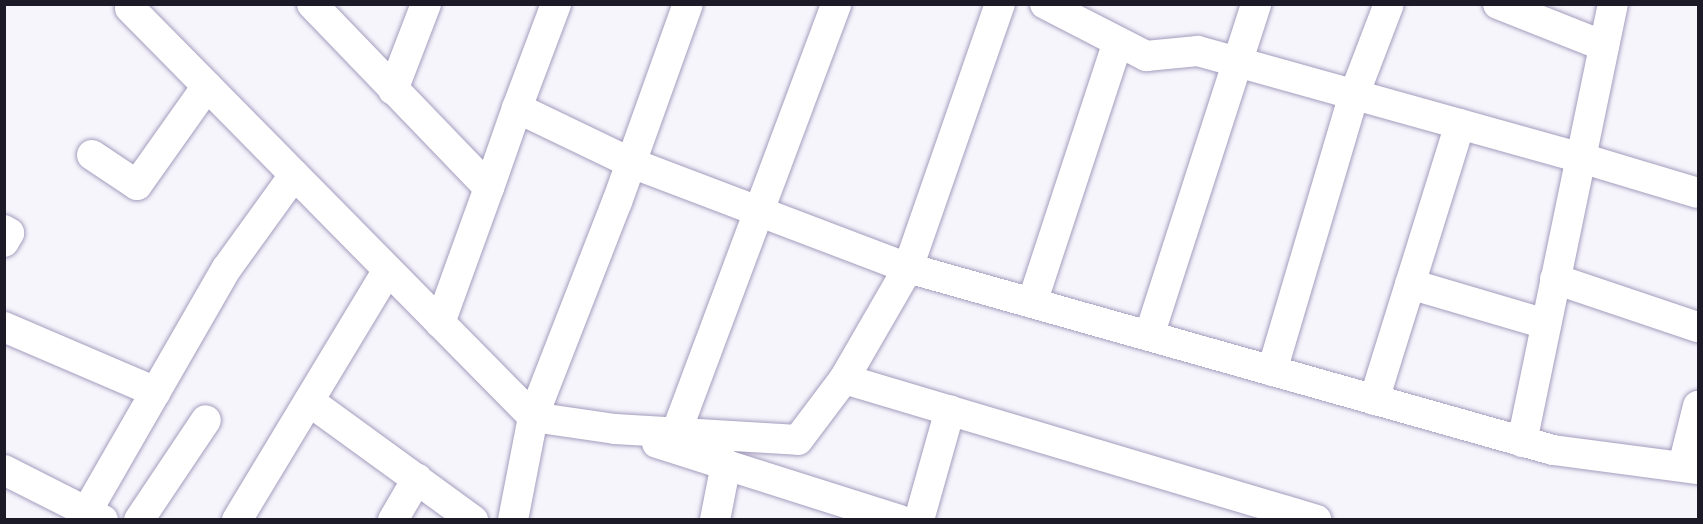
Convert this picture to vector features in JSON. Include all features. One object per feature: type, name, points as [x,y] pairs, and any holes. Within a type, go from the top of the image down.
[{"type":"street","points":[[312,4],[489,188]]},
{"type":"street","points":[[393,90],[426,4]]},
{"type":"street","points":[[440,323],[556,4]]},
{"type":"street","points":[[513,519],[533,417],[618,202],[629,162],[688,4]]},
{"type":"street","points":[[676,433],[756,211],[836,4]]},
{"type":"street","points":[[130,8],[533,417],[615,429],[798,440],[844,379],[908,268],[1000,4]]},
{"type":"street","points":[[1046,4],[1146,56],[1198,51],[1698,193]]},
{"type":"street","points":[[1149,336],[1256,4]]},
{"type":"street","points":[[1272,371],[1354,95],[1389,4]]},
{"type":"street","points":[[1498,4],[1604,46]]},
{"type":"street","points":[[1522,442],[1613,4]]},
{"type":"street","points":[[1032,303],[1118,42]]},
{"type":"street","points":[[92,156],[137,185],[207,86]]},
{"type":"street","points":[[517,108],[629,162],[908,268],[1553,450],[1691,468],[1698,406]]},
{"type":"street","points":[[1374,400],[1460,124]]},
{"type":"street","points":[[4,471],[95,515],[156,392],[227,268],[294,175]]},
{"type":"street","points":[[4,230],[9,232],[4,242]]},
{"type":"street","points":[[237,519],[388,270]]},
{"type":"street","points":[[1556,279],[1698,327]]},
{"type":"street","points":[[1410,284],[1546,324]]},
{"type":"street","points":[[4,327],[156,392]]},
{"type":"street","points":[[844,379],[1316,519]]},
{"type":"street","points":[[309,400],[473,519]]},
{"type":"street","points":[[919,519],[950,410]]},
{"type":"street","points":[[139,519],[206,420]]},
{"type":"street","points":[[615,429],[900,519]]},
{"type":"street","points":[[715,519],[726,464]]},
{"type":"street","points":[[393,519],[417,479]]}]
